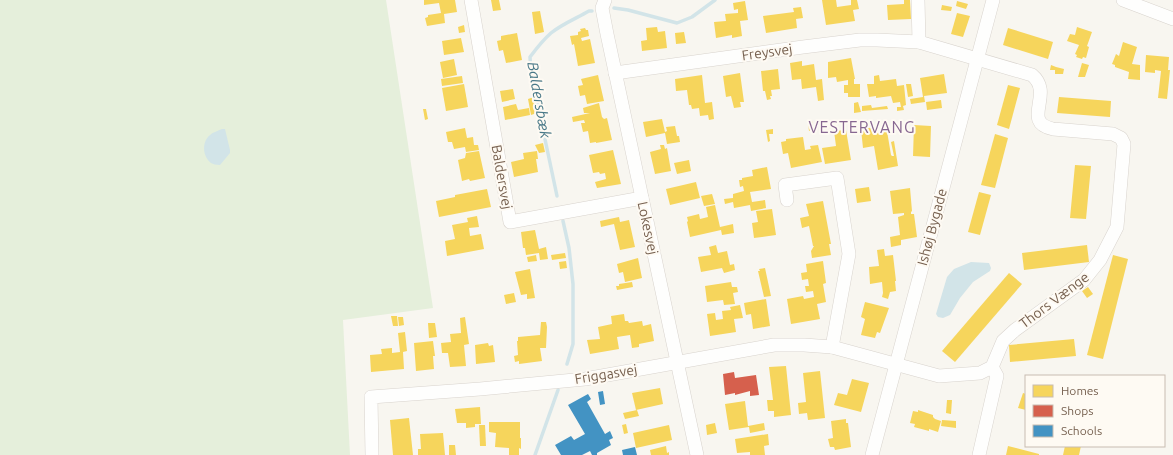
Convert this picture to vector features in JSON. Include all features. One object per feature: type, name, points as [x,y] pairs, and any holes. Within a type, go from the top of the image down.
[{"type":"street","name":"Baldersvej","points":[[471,0],[510,222],[642,198]]},
{"type":"street","name":"Lokesvej","points":[[605,0],[602,8],[615,73],[697,455]]},
{"type":"street","points":[[918,0],[919,42]]},
{"type":"street","name":"Ishøj Bygade","points":[[872,455],[993,0]]},
{"type":"street","points":[[1123,0],[1173,18]]},
{"type":"street","name":"Freysvej","points":[[615,73],[853,40],[919,42],[976,60]]},
{"type":"street","name":"Thors Vænge","points":[[976,60],[1032,75],[1037,79],[1040,84],[1038,119],[1040,124],[1046,128],[1113,134],[1121,138],[1124,144],[1117,227],[1100,260],[1084,280],[1015,330],[1003,341],[992,367]]},
{"type":"street","points":[[787,200],[785,185],[837,178],[849,254],[832,347]]},
{"type":"street","name":"Friggasvej","points":[[372,455],[371,397],[480,389],[585,378],[774,345],[832,347],[896,364]]},
{"type":"street","points":[[896,364],[939,376],[980,373],[992,367],[997,376],[979,455]]},
{"type":"green space","points":[[0,0],[386,0],[433,308],[343,320],[350,455],[0,455]]},
{"type":"shaded area","points":[[225,129],[230,153],[220,165],[217,165],[211,163],[206,157],[204,145],[210,135]]},
{"type":"shaded area","points":[[971,262],[989,263],[991,268],[990,271],[973,282],[960,298],[950,315],[943,318],[938,317],[936,314],[947,277],[954,269]]},
{"type":"building: Homes","points":[[424,0],[455,0],[457,12],[444,14],[445,23],[427,26],[425,18],[428,17],[428,15],[441,13],[439,3],[424,5]]},
{"type":"building: Homes","points":[[491,0],[499,0],[501,10],[493,11]]},
{"type":"building: Homes","points":[[822,0],[836,0],[837,7],[851,5],[851,0],[857,0],[859,9],[853,10],[855,21],[826,25]]},
{"type":"building: Homes","points":[[904,0],[910,0],[911,19],[888,20],[887,5],[904,4]]},
{"type":"building: Homes","points":[[745,1],[748,20],[740,21],[742,36],[732,38],[732,35],[716,38],[714,22],[726,21],[725,14],[738,13],[738,9],[734,10],[733,3]]},
{"type":"building: Homes","points":[[957,1],[968,4],[966,9],[956,6]]},
{"type":"building: Homes","points":[[942,5],[952,7],[951,11],[941,10]]},
{"type":"building: Homes","points":[[801,7],[803,18],[796,19],[797,28],[766,33],[763,16],[794,12],[793,8]]},
{"type":"building: Homes","points":[[540,11],[544,32],[535,34],[532,12]]},
{"type":"building: Homes","points":[[957,13],[970,16],[963,37],[951,34]]},
{"type":"building: Homes","points":[[464,25],[465,32],[459,33],[458,27]]},
{"type":"building: Homes","points":[[657,27],[658,32],[665,31],[667,48],[642,51],[641,41],[647,40],[646,28]]},
{"type":"building: Homes","points":[[1077,27],[1092,32],[1087,46],[1089,47],[1086,58],[1083,57],[1082,59],[1076,57],[1077,55],[1075,54],[1079,45],[1067,41],[1070,34],[1075,35]]},
{"type":"building: Homes","points":[[585,28],[588,30],[589,36],[581,38],[582,41],[590,39],[595,63],[578,66],[574,44],[572,45],[570,36],[578,35],[578,32],[581,31],[580,29]]},
{"type":"building: Homes","points":[[1008,28],[1053,42],[1048,59],[1003,45]]},
{"type":"building: Homes","points":[[684,32],[686,43],[676,44],[675,33]]},
{"type":"building: Homes","points":[[517,33],[522,60],[506,63],[503,50],[499,51],[497,41],[501,40],[501,36]]},
{"type":"building: Homes","points":[[461,38],[464,52],[444,55],[442,41]]},
{"type":"building: Homes","points":[[1123,42],[1137,47],[1132,64],[1140,65],[1140,80],[1128,79],[1129,72],[1115,67],[1115,65],[1112,64],[1116,54],[1119,56]]},
{"type":"building: Homes","points":[[1146,55],[1169,57],[1168,70],[1170,70],[1167,99],[1158,98],[1161,71],[1155,70],[1155,73],[1145,72]]},
{"type":"building: Homes","points":[[851,58],[855,79],[854,84],[860,84],[860,97],[848,97],[848,93],[844,93],[844,85],[848,85],[848,80],[837,82],[836,77],[828,78],[828,62]]},
{"type":"building: Homes","points":[[454,59],[457,75],[443,78],[440,62]]},
{"type":"building: Homes","points":[[802,61],[802,66],[814,64],[816,80],[822,79],[824,100],[818,101],[816,87],[802,89],[801,79],[792,80],[790,63]]},
{"type":"building: Homes","points":[[1082,63],[1089,65],[1085,77],[1078,77]]},
{"type":"building: Homes","points":[[1051,65],[1064,69],[1063,74],[1055,74],[1055,70],[1050,70]]},
{"type":"building: Homes","points":[[778,69],[780,89],[771,90],[771,99],[767,100],[765,91],[763,91],[761,71]]},
{"type":"building: Homes","points":[[740,73],[744,102],[740,102],[741,107],[734,108],[731,96],[726,97],[723,76]]},
{"type":"building: Homes","points":[[944,74],[947,93],[924,96],[925,102],[911,104],[910,99],[923,97],[920,78]]},
{"type":"building: Homes","points":[[598,75],[604,101],[587,104],[585,95],[580,96],[578,86],[583,85],[581,79]]},
{"type":"building: Homes","points":[[702,75],[705,103],[712,102],[714,119],[709,120],[708,115],[700,116],[699,108],[692,109],[691,105],[689,105],[687,90],[676,91],[675,79]]},
{"type":"building: Homes","points":[[879,75],[880,81],[896,79],[897,86],[904,85],[906,105],[903,106],[904,110],[897,111],[897,107],[901,107],[900,102],[893,103],[891,96],[876,98],[876,96],[869,97],[867,84],[874,84],[874,76]]},
{"type":"building: Homes","points":[[462,76],[463,83],[442,86],[441,79]]},
{"type":"building: Homes","points":[[464,84],[468,107],[446,111],[442,88]]},
{"type":"building: Homes","points":[[906,84],[911,84],[913,96],[908,97]]},
{"type":"building: Homes","points":[[1008,85],[1020,88],[1009,129],[997,125]]},
{"type":"building: Homes","points":[[513,89],[515,99],[502,102],[500,91]]},
{"type":"building: Homes","points":[[534,97],[537,113],[531,115],[528,99]]},
{"type":"building: Homes","points":[[1059,97],[1111,101],[1110,117],[1057,113]]},
{"type":"building: Homes","points":[[941,100],[942,108],[927,110],[926,102]]},
{"type":"building: Homes","points":[[858,102],[861,112],[854,113],[854,103]]},
{"type":"building: Homes","points":[[599,103],[602,117],[604,119],[607,118],[612,140],[590,143],[588,131],[583,132],[581,123],[585,123],[584,120],[573,122],[572,117],[590,113],[584,113],[583,108]]},
{"type":"building: Homes","points":[[516,104],[518,110],[529,108],[530,115],[505,120],[503,107]]},
{"type":"building: Homes","points":[[871,105],[872,108],[887,106],[888,109],[862,111],[862,106]]},
{"type":"building: Homes","points":[[423,109],[426,109],[428,119],[425,120]]},
{"type":"building: Homes","points":[[662,119],[665,132],[667,131],[666,127],[675,126],[680,142],[667,144],[665,133],[646,137],[643,122]]},
{"type":"building: Homes","points":[[812,121],[814,130],[809,131],[808,122]]},
{"type":"building: Homes","points":[[914,125],[931,126],[930,157],[913,156]]},
{"type":"building: Homes","points":[[876,127],[877,133],[887,131],[892,156],[894,156],[891,142],[894,141],[898,166],[878,170],[874,146],[863,148],[861,129]]},
{"type":"building: Homes","points":[[465,128],[467,138],[473,137],[474,145],[478,145],[479,150],[466,152],[465,147],[454,149],[452,142],[448,142],[446,132]]},
{"type":"building: Homes","points":[[773,129],[773,134],[769,134],[770,141],[768,142],[766,130]]},
{"type":"building: Homes","points":[[846,130],[851,160],[825,164],[822,148],[836,146],[834,131]]},
{"type":"building: Homes","points":[[995,134],[1008,138],[995,188],[981,185]]},
{"type":"building: Homes","points":[[803,137],[805,150],[811,149],[810,146],[818,145],[822,162],[791,168],[788,153],[783,154],[781,142],[786,141],[786,139]]},
{"type":"building: Homes","points":[[543,143],[545,152],[539,153],[535,145]]},
{"type":"building: Homes","points":[[660,145],[664,145],[665,149],[667,148],[671,171],[655,174],[650,152],[661,149]]},
{"type":"building: Homes","points":[[613,150],[621,184],[597,188],[595,182],[606,179],[605,173],[593,173],[589,155]]},
{"type":"building: Homes","points":[[479,151],[485,178],[462,181],[458,160],[465,158],[466,153]]},
{"type":"building: Homes","points":[[537,151],[538,159],[536,159],[538,172],[514,177],[511,162],[524,159],[523,153]]},
{"type":"building: Homes","points":[[689,160],[691,171],[677,174],[674,163]]},
{"type":"building: Homes","points":[[1075,165],[1091,166],[1086,219],[1070,218]]},
{"type":"building: Homes","points":[[767,167],[771,189],[750,192],[752,202],[765,200],[766,208],[751,211],[750,205],[734,208],[733,202],[725,204],[724,199],[733,198],[733,194],[744,191],[743,186],[740,187],[739,180],[753,176],[752,170]]},
{"type":"building: Homes","points":[[696,182],[700,198],[670,205],[666,189]]},
{"type":"building: Homes","points":[[869,187],[871,201],[857,203],[855,189]]},
{"type":"building: Homes","points":[[910,188],[911,214],[914,214],[917,237],[901,240],[901,245],[891,247],[890,237],[900,235],[898,217],[904,215],[904,213],[893,214],[890,191]]},
{"type":"building: Homes","points":[[487,189],[491,207],[439,217],[436,201],[455,197],[455,195]]},
{"type":"building: Homes","points":[[979,192],[991,195],[980,235],[968,232]]},
{"type":"building: Homes","points":[[712,194],[715,204],[704,206],[701,196]]},
{"type":"building: Homes","points":[[823,201],[831,244],[829,244],[831,255],[812,258],[811,251],[814,246],[809,226],[802,228],[800,218],[809,216],[806,204]]},
{"type":"building: Homes","points":[[715,205],[720,227],[733,224],[734,233],[722,235],[721,230],[690,237],[687,217],[699,214],[700,219],[708,217],[706,207]]},
{"type":"building: Homes","points":[[772,209],[776,235],[754,238],[752,223],[758,222],[756,211]]},
{"type":"building: Homes","points":[[477,216],[479,227],[469,228],[470,236],[481,234],[484,249],[447,256],[445,241],[455,239],[452,225],[468,222],[467,218]]},
{"type":"building: Homes","points":[[619,217],[620,222],[629,220],[635,247],[620,250],[614,224],[601,227],[600,221]]},
{"type":"building: Homes","points":[[535,230],[539,249],[546,247],[548,259],[540,260],[539,253],[526,255],[525,248],[523,248],[521,232]]},
{"type":"building: Homes","points":[[716,245],[718,253],[727,251],[730,265],[734,264],[735,270],[724,273],[722,268],[701,272],[698,257],[711,255],[709,247]]},
{"type":"building: Homes","points":[[1087,245],[1089,262],[1024,270],[1022,253]]},
{"type":"building: Homes","points":[[884,249],[885,256],[893,255],[896,281],[896,291],[890,292],[888,299],[882,297],[882,282],[870,284],[869,267],[879,266],[877,250]]},
{"type":"building: Homes","points":[[565,253],[566,258],[552,260],[551,255]]},
{"type":"building: Homes","points":[[536,255],[537,261],[528,262],[527,257]]},
{"type":"building: Homes","points":[[1113,255],[1128,259],[1103,359],[1087,355]]},
{"type":"building: Homes","points":[[638,258],[642,278],[625,282],[623,272],[619,273],[617,264]]},
{"type":"building: Homes","points":[[566,261],[567,268],[560,269],[559,262]]},
{"type":"building: Homes","points":[[823,261],[826,283],[823,284],[826,302],[817,304],[820,319],[791,324],[787,299],[803,296],[804,299],[814,297],[813,291],[806,292],[805,286],[809,286],[808,279],[802,280],[801,273],[807,272],[806,264]]},
{"type":"building: Homes","points":[[765,268],[771,296],[764,297],[758,271],[760,271],[759,269]]},
{"type":"building: Homes","points":[[530,269],[535,298],[527,299],[527,294],[521,295],[515,272]]},
{"type":"building: Homes","points":[[1009,273],[1022,284],[955,362],[942,351]]},
{"type":"building: Homes","points":[[632,282],[633,287],[617,290],[616,286],[619,286],[619,284]]},
{"type":"building: Homes","points":[[731,282],[732,287],[737,287],[738,292],[733,293],[735,304],[724,305],[723,300],[707,302],[705,286]]},
{"type":"building: Homes","points":[[1088,287],[1093,294],[1087,298],[1082,291]]},
{"type":"building: Homes","points":[[514,293],[516,302],[506,304],[504,295]]},
{"type":"building: Homes","points":[[766,299],[770,326],[753,329],[751,314],[746,315],[744,303]]},
{"type":"building: Homes","points":[[865,302],[889,308],[880,333],[877,332],[875,338],[861,335],[865,319],[861,317]]},
{"type":"building: Homes","points":[[740,305],[743,318],[734,319],[736,332],[710,336],[707,314],[715,313],[716,320],[723,319],[722,311],[731,310],[730,307]]},
{"type":"building: Homes","points":[[624,314],[625,321],[628,321],[629,323],[642,321],[643,326],[651,324],[654,341],[639,344],[639,347],[632,348],[630,335],[617,337],[619,349],[590,354],[587,340],[600,339],[598,327],[612,324],[611,316]]},
{"type":"building: Homes","points":[[391,316],[397,316],[398,326],[393,326]]},
{"type":"building: Homes","points":[[398,317],[403,317],[404,325],[399,326]]},
{"type":"building: Homes","points":[[465,317],[469,344],[464,345],[466,366],[450,367],[448,353],[442,353],[441,343],[451,342],[450,334],[461,333],[460,318]]},
{"type":"building: Homes","points":[[541,322],[546,322],[547,327],[546,348],[540,348],[542,361],[519,364],[519,361],[515,362],[514,356],[518,355],[518,337],[540,335]]},
{"type":"building: Homes","points":[[428,323],[435,323],[437,337],[429,338]]},
{"type":"building: Homes","points":[[405,332],[407,351],[403,352],[404,369],[371,372],[370,355],[382,354],[381,349],[392,348],[392,353],[400,352],[398,333]]},
{"type":"building: Homes","points":[[1074,339],[1076,356],[1010,362],[1009,345]]},
{"type":"building: Homes","points":[[433,341],[435,356],[433,356],[434,369],[416,371],[414,343]]},
{"type":"building: Homes","points":[[488,343],[489,346],[493,345],[495,362],[476,364],[475,345]]},
{"type":"building: Homes","points":[[786,366],[791,415],[774,417],[774,411],[768,411],[767,400],[773,400],[769,367]]},
{"type":"building: Homes","points":[[820,371],[825,418],[808,420],[807,413],[799,414],[798,403],[806,402],[803,373]]},
{"type":"building: Homes","points":[[852,379],[869,383],[861,412],[834,405],[838,393],[847,395]]},
{"type":"building: Homes","points":[[660,388],[663,404],[636,410],[632,393]]},
{"type":"building: Homes","points":[[1023,393],[1025,394],[1025,410],[1018,408]]},
{"type":"building: Homes","points":[[947,400],[952,400],[951,414],[946,413]]},
{"type":"building: Homes","points":[[745,401],[748,426],[764,423],[765,430],[750,433],[749,427],[729,430],[725,404]]},
{"type":"building: Homes","points":[[480,407],[481,424],[475,424],[475,427],[466,428],[466,423],[457,423],[455,409]]},
{"type":"building: Homes","points":[[637,410],[639,416],[625,419],[623,413]]},
{"type":"building: Homes","points":[[918,410],[933,415],[935,419],[941,421],[938,432],[914,427],[915,424],[910,423],[913,411],[918,412]]},
{"type":"building: Homes","points":[[409,418],[413,455],[393,455],[390,420]]},
{"type":"building: Homes","points":[[846,419],[846,423],[848,423],[851,447],[835,450],[834,447],[830,447],[828,439],[833,438],[831,421]]},
{"type":"building: Homes","points":[[942,420],[956,421],[956,428],[941,426]]},
{"type":"building: Homes","points":[[489,422],[520,422],[521,449],[519,448],[519,455],[509,455],[509,448],[495,447],[496,433],[489,432]]},
{"type":"building: Homes","points":[[715,423],[717,433],[707,435],[706,425]]},
{"type":"building: Homes","points":[[626,424],[628,433],[624,434],[622,425]]},
{"type":"building: Homes","points":[[479,425],[485,425],[486,446],[480,446]]},
{"type":"building: Homes","points":[[669,425],[672,440],[636,448],[633,433]]},
{"type":"building: Homes","points":[[443,433],[445,455],[418,455],[418,449],[421,449],[420,434]]},
{"type":"building: Homes","points":[[768,434],[769,445],[764,446],[765,455],[750,455],[750,452],[737,453],[735,439]]},
{"type":"building: Homes","points":[[449,445],[455,445],[456,455],[449,455]]},
{"type":"building: Homes","points":[[666,446],[667,453],[669,452],[669,455],[651,455],[650,450]]},
{"type":"building: Homes","points":[[1008,446],[1039,454],[1039,455],[1006,455]]},
{"type":"building: Homes","points":[[1065,447],[1081,447],[1079,455],[1063,455]]},
{"type":"building: Shops","points":[[734,372],[735,378],[756,375],[759,395],[750,396],[750,391],[735,395],[735,393],[725,395],[723,374]]},
{"type":"building: Schools","points":[[603,391],[605,404],[600,405],[598,392]]},
{"type":"building: Schools","points":[[588,394],[591,399],[587,402],[605,434],[610,431],[613,438],[609,440],[611,445],[597,453],[597,455],[592,455],[590,451],[582,455],[561,455],[555,445],[571,436],[574,440],[585,434],[568,405]]},
{"type":"building: Schools","points":[[635,447],[637,455],[623,455],[622,450]]},
{"type":"waterway","name":"Baldersbæk","points":[[614,8],[628,10],[677,23],[692,17],[715,0]]},
{"type":"waterway","name":"Baldersbæk","points":[[557,196],[531,73],[530,57],[545,39],[555,30],[589,11],[592,11]]},
{"type":"waterway","name":"Baldersbæk","points":[[563,221],[569,248],[573,284],[573,344],[567,364]]},
{"type":"waterway","name":"Baldersbæk","points":[[535,455],[558,390]]},
{"type":"district","name":"VESTERVANG","points":[[862,127]]}]
